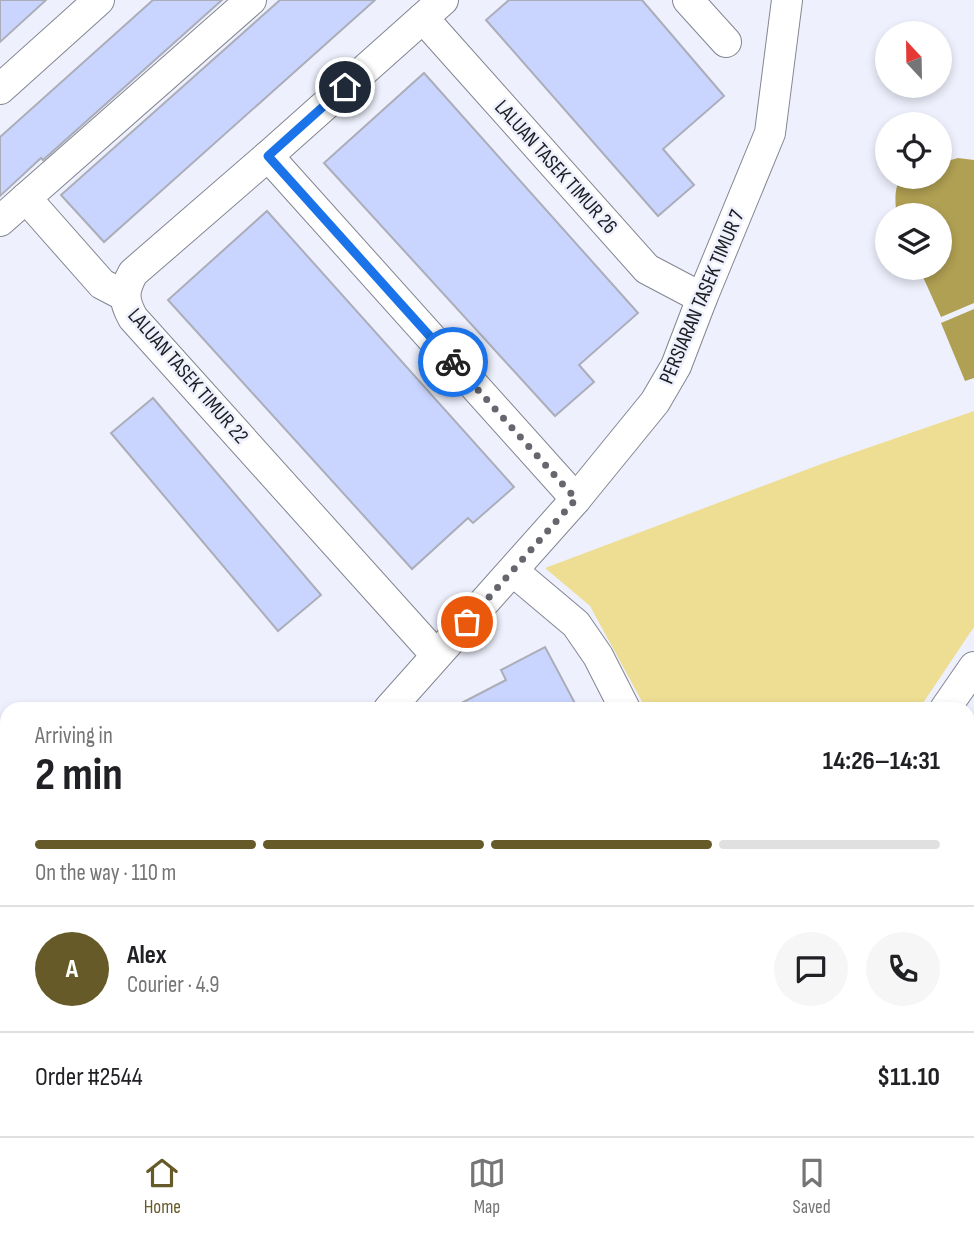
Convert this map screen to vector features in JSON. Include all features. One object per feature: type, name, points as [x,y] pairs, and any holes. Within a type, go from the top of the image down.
[{"type":"street","points":[[0,89],[99,0]]},
{"type":"street","points":[[0,221],[251,0]]},
{"type":"street","points":[[688,0],[726,42]]},
{"type":"street","name":"PERSIARAN TASEK TIMUR 7","points":[[395,702],[576,499],[655,402],[676,366],[770,133],[787,0]]},
{"type":"street","name":"LALUAN TASEK TIMUR 26","points":[[433,9],[647,269],[702,298]]},
{"type":"street","name":"LALUAN TASEK TIMUR 22","points":[[433,9],[133,272],[127,283],[125,296],[133,318],[436,655]]},
{"type":"street","points":[[268,156],[576,499]]},
{"type":"street","points":[[26,198],[102,284],[125,296]]},
{"type":"street","points":[[513,571],[576,624],[598,656],[621,702]]},
{"type":"street","points":[[951,702],[970,680]]},
{"type":"shaded area","points":[[952,160],[974,160],[974,303],[941,317],[924,280],[952,280],[952,203],[896,203],[896,194],[897,189],[952,189]]},
{"type":"shaded area","points":[[974,309],[974,378],[965,381],[941,323]]},
{"type":"shaded area","points":[[974,411],[974,627],[924,702],[642,702],[590,606],[545,568],[824,463]]},
{"type":"building","points":[[0,0],[46,0],[0,42]]},
{"type":"building","points":[[153,0],[222,0],[0,196],[0,137]]},
{"type":"building","points":[[280,0],[375,0],[104,242],[61,195]]},
{"type":"building","points":[[509,0],[642,0],[724,96],[663,149],[694,185],[658,216],[486,20]]},
{"type":"building","points":[[424,73],[638,313],[579,365],[594,382],[555,416],[324,163]]},
{"type":"building","points":[[267,211],[514,487],[473,523],[468,518],[412,569],[168,300]]},
{"type":"building","points":[[153,398],[321,595],[278,631],[111,433]]},
{"type":"building","points":[[545,647],[574,702],[464,702],[506,680],[501,670]]},
{"type":"way so far","points":[[453,362],[576,499],[467,622]]},
{"type":"route","points":[[345,87],[268,156],[453,362]]}]
